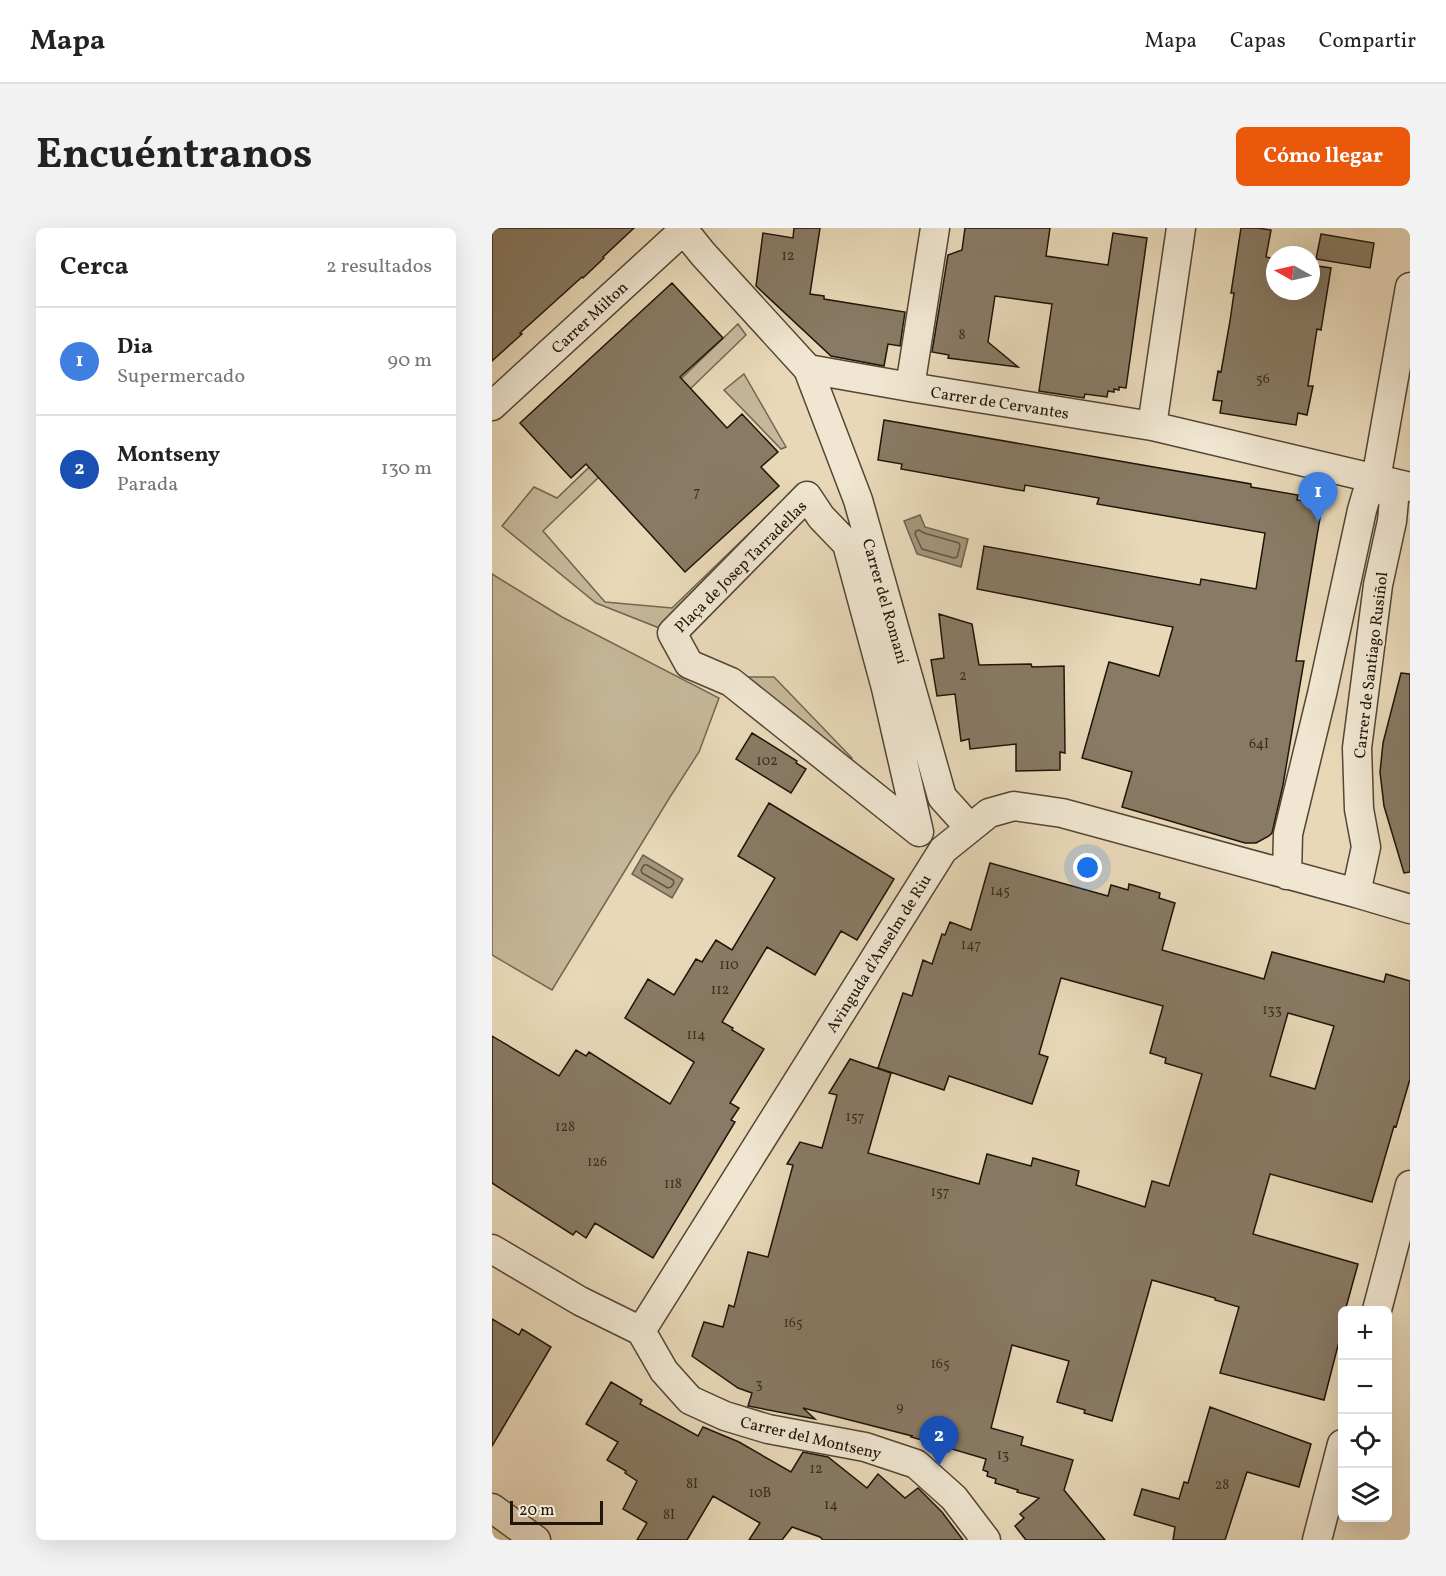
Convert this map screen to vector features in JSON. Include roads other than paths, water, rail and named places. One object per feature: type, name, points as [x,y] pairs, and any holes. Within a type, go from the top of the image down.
[{"type":"street","points":[[910,387],[935,228]]},
{"type":"street","points":[[1152,426],[1181,228]]},
{"type":"street","points":[[684,229],[703,254],[808,369]]},
{"type":"street","name":"Carrer Milton","points":[[492,406],[684,229]]},
{"type":"street","name":"Carrer de Santiago Rusiñol","points":[[1287,875],[1288,834],[1322,694],[1362,510],[1367,493],[1377,479],[1410,287]]},
{"type":"street","name":"Carrer de Cervantes","points":[[808,369],[1152,426],[1410,487]]},
{"type":"street","name":"Carrer del Romaní","points":[[808,369],[858,500],[942,797],[970,828]]},
{"type":"street","name":"Carrer de Santiago Rusiñol","points":[[1356,893],[1366,847],[1359,809],[1357,748],[1378,585],[1394,501],[1377,479]]},
{"type":"street","name":"Plaça de Josep Tarradellas","points":[[807,496],[821,517],[847,544],[886,688],[919,832],[731,682],[689,664],[672,633],[807,496]]},
{"type":"street","name":"Avinguda d'Anselm de Riu","points":[[640,1331],[943,849],[989,813],[1014,806],[1062,813],[1410,909]]},
{"type":"street","points":[[1378,1306],[1410,1185]]},
{"type":"street","points":[[492,1249],[580,1301],[640,1331]]},
{"type":"street","name":"Carrer del Montseny","points":[[640,1331],[664,1371],[690,1400],[725,1416],[768,1429],[865,1447],[916,1464],[954,1498],[986,1540]]},
{"type":"street","points":[[1317,1540],[1338,1459]]},
{"type":"street","points":[[492,1508],[536,1540]]},
{"type":"water","points":[[920,515],[925,527],[968,539],[961,567],[917,554],[904,521]]},
{"type":"water","points":[[643,855],[683,879],[672,898],[632,874]]},
{"type":"place","name":"Dia","points":[[1318,522]]},
{"type":"place","name":"Montseny","points":[[939,1466]]}]
